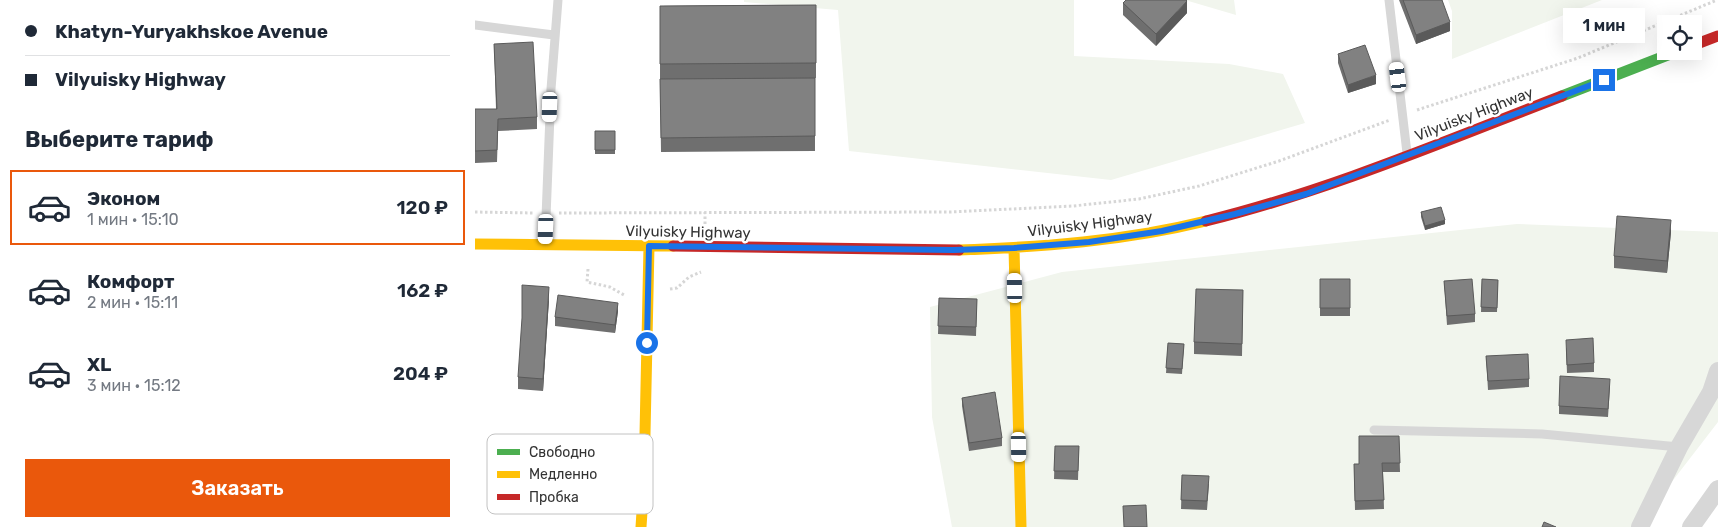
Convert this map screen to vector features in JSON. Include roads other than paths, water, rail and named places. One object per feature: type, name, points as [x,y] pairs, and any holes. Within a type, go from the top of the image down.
[{"type":"main road","points":[[1702,42],[1718,36]]},
{"type":"main road","name":"Vilyuisky Highway","points":[[475,244],[953,250],[1014,248],[1089,242],[1171,229],[1235,214],[1306,194],[1657,59]]},
{"type":"main road","points":[[645,434],[649,246]]},
{"type":"main road","points":[[1014,248],[1021,527]]},
{"type":"main road","points":[[641,527],[642,514]]},
{"type":"street","points":[[1640,527],[1679,447],[1711,392],[1718,371]]},
{"type":"street","points":[[1691,527],[1718,489]]},
{"type":"lane","points":[[545,245],[554,35],[558,0]]},
{"type":"lane","points":[[1389,0],[1407,156]]},
{"type":"lane","points":[[475,26],[554,35]]},
{"type":"lane","points":[[1374,430],[1542,434],[1679,447]]}]
